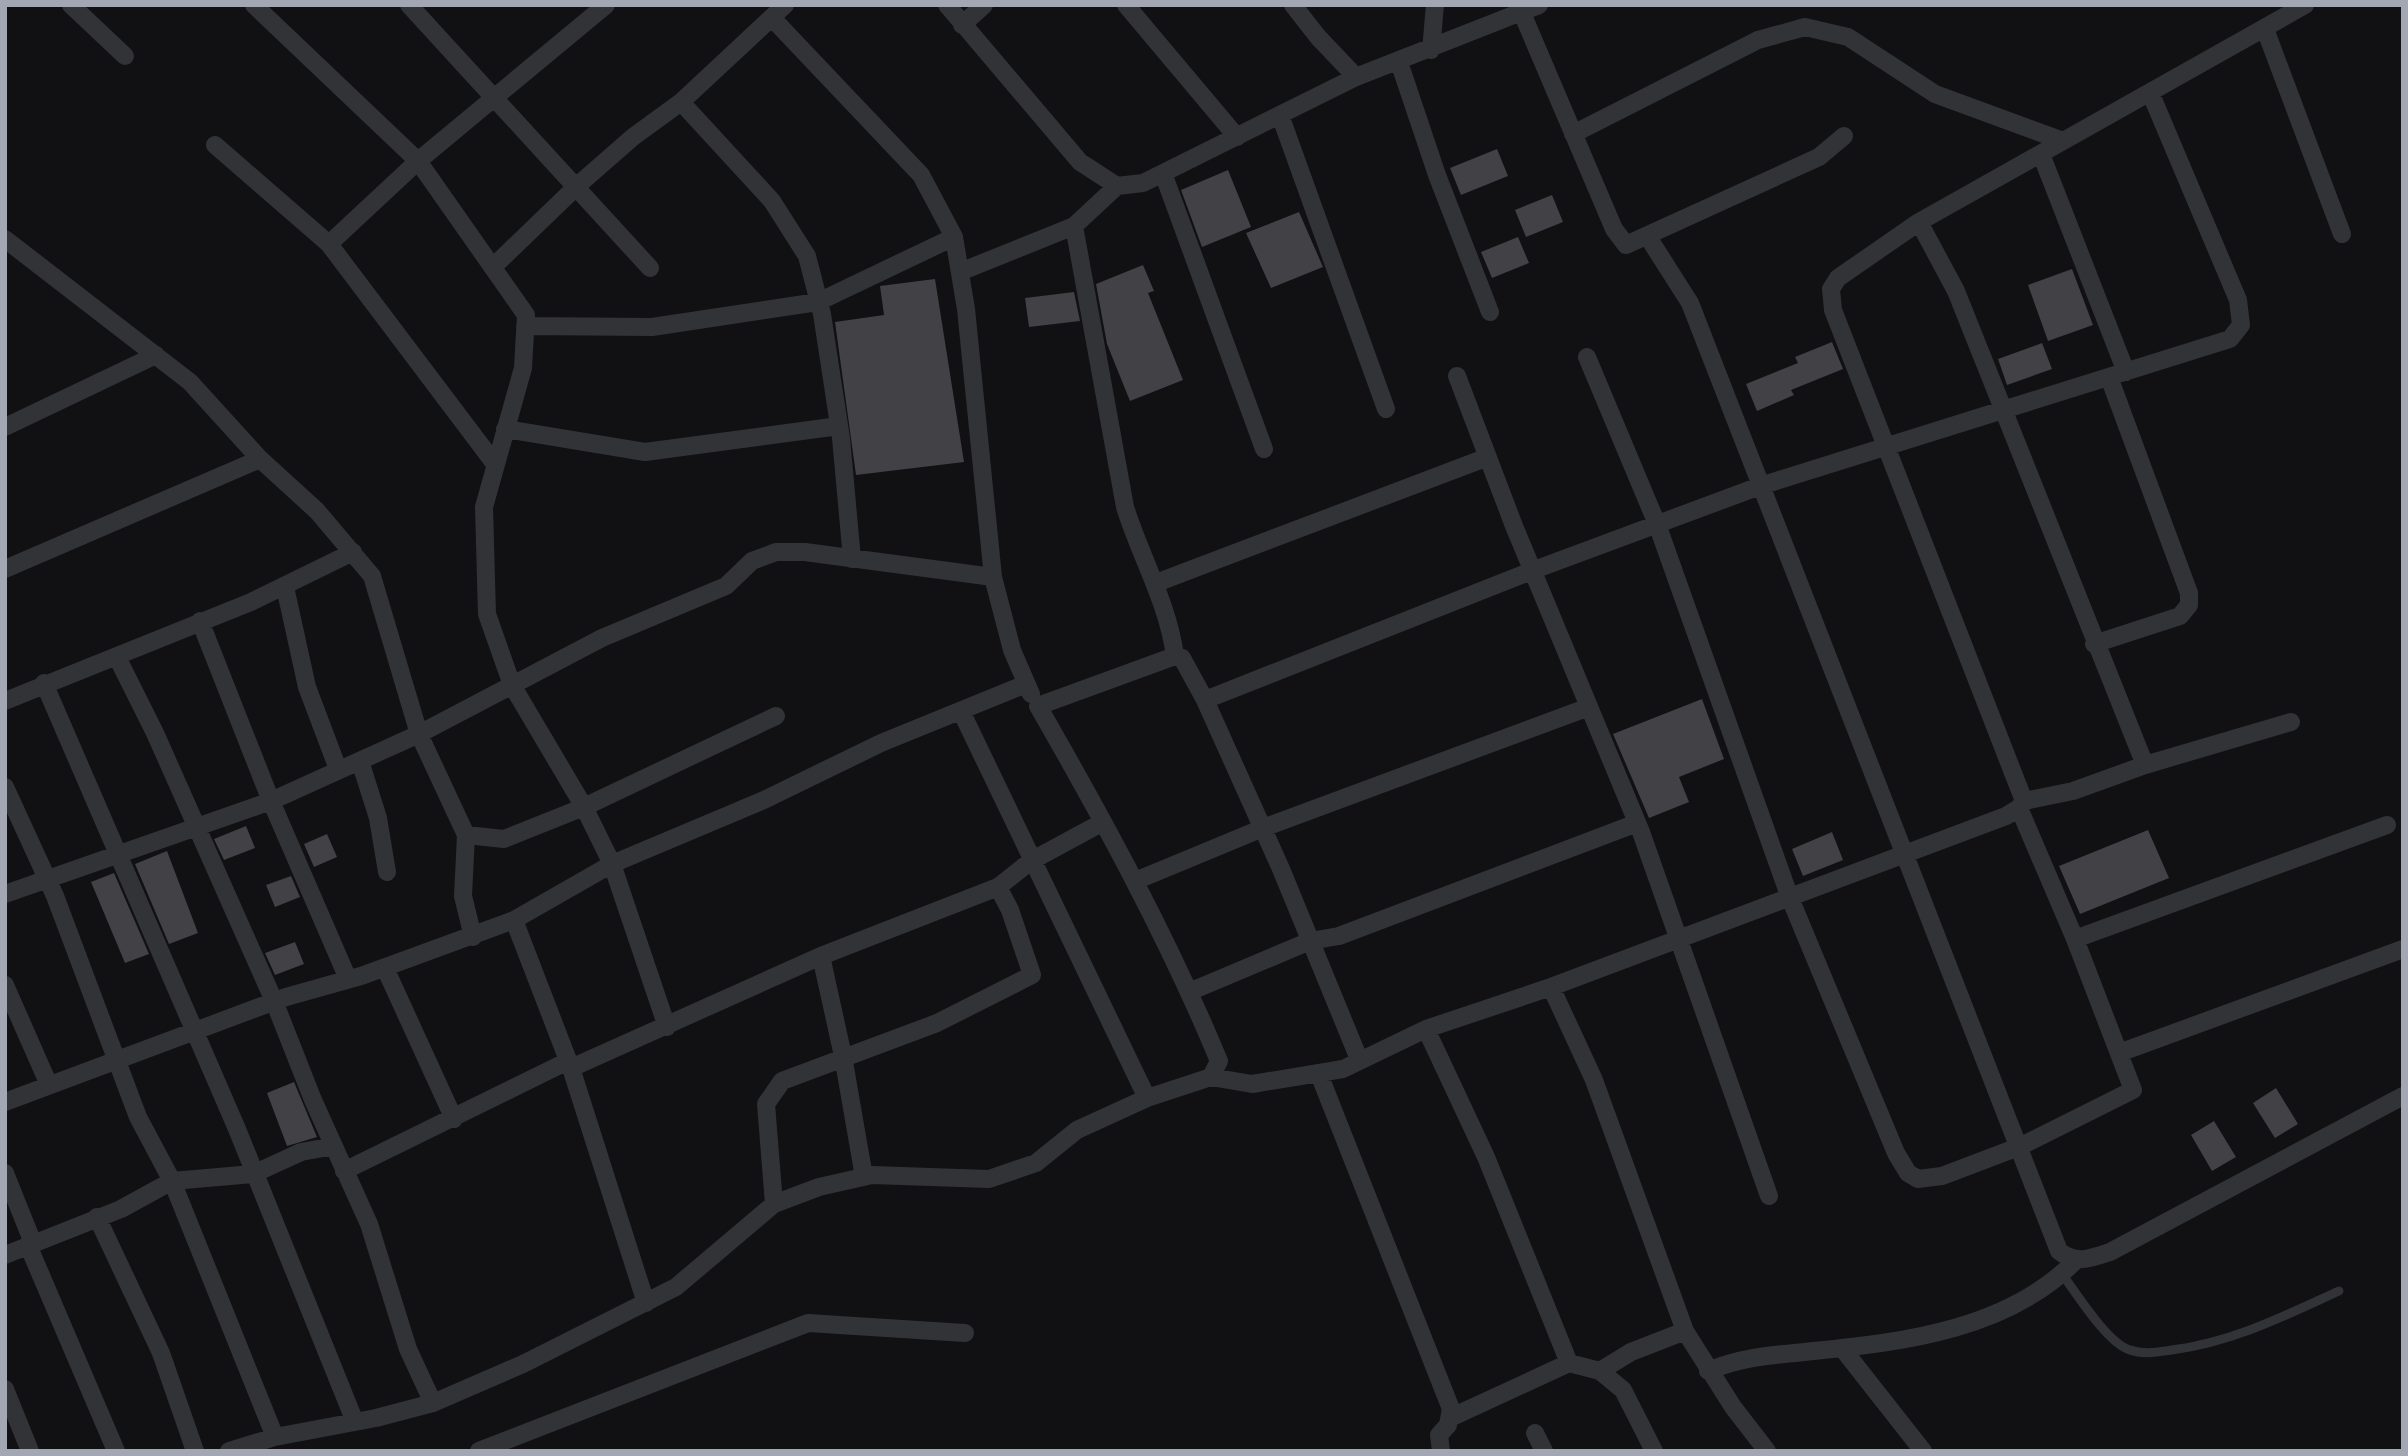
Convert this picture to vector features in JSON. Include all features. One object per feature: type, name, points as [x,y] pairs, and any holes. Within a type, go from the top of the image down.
[{"type":"street","points":[[71,5],[125,56]]},
{"type":"street","points":[[254,5],[418,161],[526,315],[523,368],[484,507],[487,614],[512,685],[584,807],[612,864],[667,1027]]},
{"type":"street","points":[[409,5],[495,96],[548,160],[577,186],[650,268]]},
{"type":"street","points":[[947,5],[1080,162],[1117,186]]},
{"type":"street","points":[[962,24],[984,5]]},
{"type":"street","points":[[1126,5],[1237,136]]},
{"type":"street","points":[[1293,5],[1318,37],[1356,77]]},
{"type":"street","points":[[1431,50],[1435,5]]},
{"type":"street","points":[[960,272],[1074,226],[1117,186],[1143,183],[1356,77],[1431,50],[1539,5]]},
{"type":"street","points":[[1587,357],[1657,524],[1790,898],[1896,1153],[1908,1173],[1918,1179],[1942,1176],[2021,1146],[2133,1090],[1833,310],[1831,289],[1838,278],[1919,222],[2305,5]]},
{"type":"street","points":[[329,244],[418,161],[601,7]]},
{"type":"street","points":[[494,266],[633,136],[681,102],[779,12],[922,175],[954,237],[993,577],[1012,650],[1026,684],[1135,881],[1189,992],[1219,1060],[1211,1077]]},
{"type":"street","points":[[1522,13],[1614,229],[1626,245],[1819,157],[1844,136]]},
{"type":"street","points":[[1573,134],[1758,40],[1805,27],[1848,37],[1935,93],[2063,141]]},
{"type":"street","points":[[2265,29],[2342,234]]},
{"type":"street","points":[[1399,62],[1437,175],[1490,312]]},
{"type":"street","points":[[1205,700],[1534,570],[1760,486],[2230,339],[2241,325],[2238,300],[2150,92]]},
{"type":"street","points":[[681,102],[772,201],[807,256],[818,302],[839,426],[852,559]]},
{"type":"street","points":[[1280,115],[1385,409]]},
{"type":"street","points":[[215,145],[329,244],[495,464]]},
{"type":"street","points":[[2041,154],[2118,374],[2189,593],[2189,605],[2180,616],[2094,645]]},
{"type":"street","points":[[1163,173],[1264,449]]},
{"type":"street","points":[[1919,222],[1956,291],[2094,645],[2145,765]]},
{"type":"street","points":[[1074,226],[1125,508],[1136,544],[1156,583],[1171,628],[1175,656]]},
{"type":"street","points":[[525,326],[652,327],[818,302],[954,237]]},
{"type":"street","points":[[1648,237],[1690,303],[2021,1146],[2059,1251],[2069,1259],[2087,1259],[2110,1252],[2403,1096]]},
{"type":"street","points":[[5,239],[190,382],[260,458],[317,511],[372,576],[419,734],[466,835],[463,895],[473,937]]},
{"type":"street","points":[[5,426],[156,355]]},
{"type":"street","points":[[1457,376],[1637,823],[1769,1195]]},
{"type":"street","points":[[505,429],[646,452],[839,426]]},
{"type":"street","points":[[1156,583],[1488,457]]},
{"type":"street","points":[[5,569],[260,458]]},
{"type":"street","points":[[5,701],[44,683],[83,672],[285,587],[353,552]]},
{"type":"street","points":[[5,894],[271,801],[419,734],[602,638],[726,586],[752,561],[776,552],[993,577]]},
{"type":"street","points":[[285,587],[307,687],[338,769]]},
{"type":"street","points":[[200,621],[271,801],[348,979]]},
{"type":"street","points":[[1038,706],[1175,656],[1182,659],[1205,700],[1263,828],[1359,1059]]},
{"type":"street","points":[[117,657],[275,1001],[344,1171],[369,1224],[408,1349],[433,1403]]},
{"type":"street","points":[[44,683],[195,1032],[355,1422]]},
{"type":"street","points":[[5,1102],[275,1001],[384,968],[473,937],[514,920],[612,864],[1026,684]]},
{"type":"street","points":[[1135,881],[1263,828],[1589,707]]},
{"type":"street","points":[[961,711],[1147,1098]]},
{"type":"street","points":[[466,835],[504,839],[584,807],[776,716]]},
{"type":"street","points":[[229,1451],[275,1437],[355,1422],[433,1403],[523,1364],[676,1287],[774,1205],[819,1187],[864,1177],[989,1179],[1036,1163],[1077,1130],[1147,1098],[1211,1077],[1252,1084],[1343,1069],[1426,1029],[1551,987],[1679,937],[1790,898],[2006,816],[2021,804],[2073,791],[2145,765],[2291,722]]},
{"type":"street","points":[[360,761],[379,818],[387,872]]},
{"type":"street","points":[[5,788],[55,896],[138,1117],[172,1181],[275,1437]]},
{"type":"street","points":[[344,1171],[570,1065],[667,1027],[821,956],[998,887],[1031,861],[1103,822]]},
{"type":"street","points":[[1189,992],[1310,941],[1339,936],[1637,823]]},
{"type":"street","points":[[2075,939],[2387,825]]},
{"type":"street","points":[[774,1205],[766,1104],[782,1081],[937,1023],[1032,975],[1010,910],[998,887]]},
{"type":"street","points":[[514,920],[570,1065],[646,1303]]},
{"type":"street","points":[[2119,1053],[2403,950]]},
{"type":"street","points":[[821,956],[843,1056],[864,1177]]},
{"type":"street","points":[[384,968],[454,1119]]},
{"type":"street","points":[[5,985],[49,1085]]},
{"type":"street","points":[[1551,987],[1594,1080],[1685,1331],[1709,1371],[1767,1451]]},
{"type":"street","points":[[1426,1029],[1486,1157],[1569,1363]]},
{"type":"street","points":[[1319,1074],[1452,1418]]},
{"type":"street","points":[[5,1255],[121,1209],[172,1181],[253,1174],[301,1152],[334,1146]]},
{"type":"street","points":[[5,1173],[31,1244],[116,1451]]},
{"type":"street","points":[[97,1217],[162,1353],[195,1451]]},
{"type":"street","points":[[1709,1371],[1756,1355],[1905,1341],[1969,1325],[2015,1304],[2062,1275],[2077,1259]]},
{"type":"street","points":[[480,1451],[808,1323],[965,1333]]},
{"type":"street","points":[[1600,1371],[1631,1352],[1685,1331]]},
{"type":"street","points":[[1842,1348],[1923,1451]]},
{"type":"street","points":[[1441,1451],[1439,1435],[1452,1418],[1569,1363],[1600,1371],[1623,1391],[1654,1451]]},
{"type":"street","points":[[5,1389],[30,1451]]},
{"type":"street","points":[[1535,1433],[1544,1451]]},
{"type":"lane","points":[[2062,1275],[2112,1338],[2128,1350],[2148,1353],[2210,1345],[2339,1290]]},
{"type":"building","points":[[1497,149],[1508,176],[1461,195],[1450,168]]},
{"type":"building","points":[[1228,170],[1251,227],[1202,247],[1181,190]]},
{"type":"building","points":[[1552,195],[1563,222],[1526,237],[1515,210]]},
{"type":"building","points":[[1299,212],[1323,267],[1271,288],[1246,233]]},
{"type":"building","points":[[1518,237],[1529,263],[1492,278],[1481,252]]},
{"type":"building","points":[[1143,265],[1154,291],[1148,293],[1183,380],[1130,401],[1107,344],[1096,284]]},
{"type":"building","points":[[2072,269],[2093,325],[2048,341],[2028,285]]},
{"type":"building","points":[[935,279],[964,462],[856,475],[835,322],[884,315],[880,286]]},
{"type":"building","points":[[1074,292],[1080,321],[1029,327],[1025,298]]},
{"type":"building","points":[[1832,342],[1843,369],[1791,390],[1794,395],[1757,411],[1746,384],[1798,363],[1795,357]]},
{"type":"building","points":[[2042,343],[2052,369],[2007,385],[1998,359]]},
{"type":"building","points":[[1702,699],[1724,759],[1679,777],[1689,802],[1649,818],[1613,734]]},
{"type":"building","points":[[246,826],[255,848],[224,860],[214,839]]},
{"type":"building","points":[[2148,830],[2169,878],[2080,914],[2059,866]]},
{"type":"building","points":[[1832,832],[1843,860],[1803,876],[1792,849]]},
{"type":"building","points":[[327,834],[337,857],[314,867],[304,844]]},
{"type":"building","points":[[167,851],[198,933],[169,944],[135,864]]},
{"type":"building","points":[[114,873],[149,954],[125,963],[91,882]]},
{"type":"building","points":[[291,876],[300,897],[275,907],[266,885]]},
{"type":"building","points":[[295,942],[304,964],[275,975],[265,953]]},
{"type":"building","points":[[294,1082],[317,1137],[287,1146],[267,1093]]},
{"type":"building","points":[[2276,1088],[2298,1124],[2275,1138],[2253,1103]]},
{"type":"building","points":[[2214,1121],[2236,1157],[2212,1171],[2191,1135]]}]
